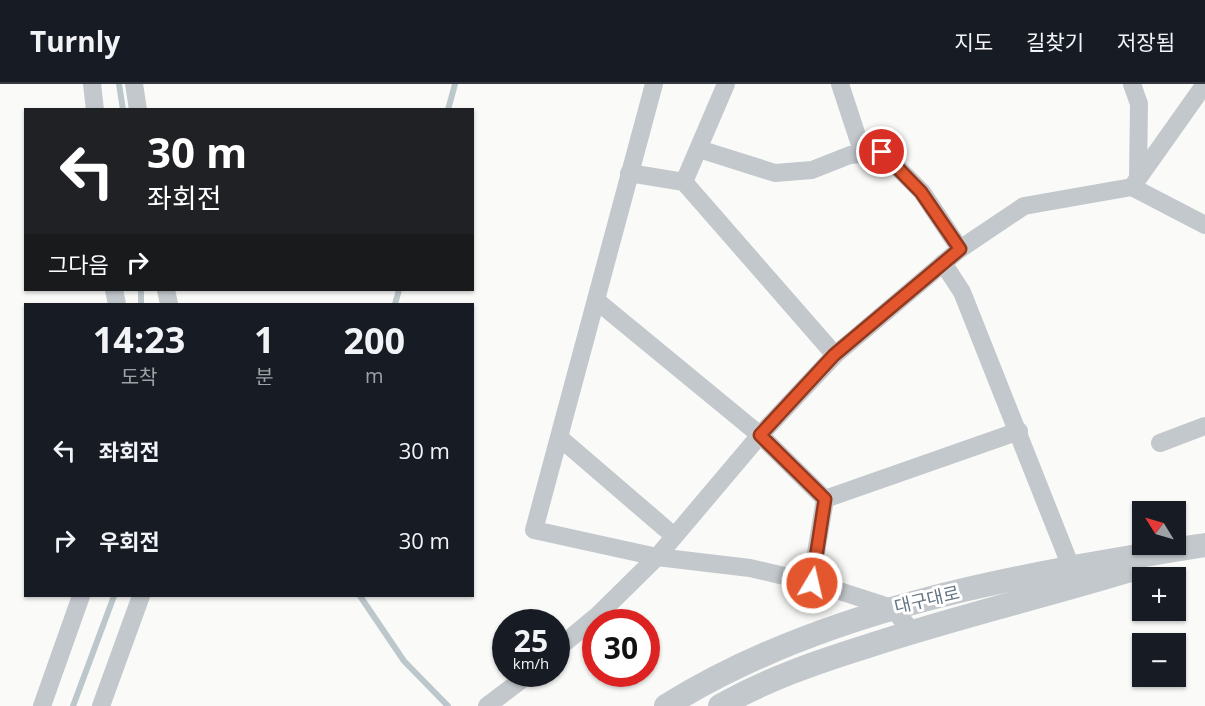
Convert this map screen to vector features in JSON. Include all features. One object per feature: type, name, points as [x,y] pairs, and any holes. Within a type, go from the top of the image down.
[{"type":"street","points":[[92,84],[95,108]]},
{"type":"street","points":[[134,84],[138,108]]},
{"type":"street","points":[[654,84],[534,530],[657,557],[750,568],[812,583],[892,608],[912,631]]},
{"type":"street","points":[[684,182],[726,84]]},
{"type":"street","points":[[840,84],[863,154]]},
{"type":"street","points":[[1132,84],[1139,104],[1135,182]]},
{"type":"street","points":[[570,638],[598,615],[657,557],[760,435],[834,355],[960,249],[1024,206],[1135,182],[1205,84]]},
{"type":"street","points":[[699,148],[775,173],[812,170],[850,155],[882,152],[921,192],[960,249]]},
{"type":"street","points":[[629,173],[684,182],[834,355]]},
{"type":"street","points":[[1135,182],[1205,225]]},
{"type":"street","points":[[943,263],[962,292],[1071,567]]},
{"type":"street","points":[[597,301],[760,435],[825,499]]},
{"type":"street","points":[[1160,443],[1205,426]]},
{"type":"street","points":[[825,499],[1019,431]]},
{"type":"street","points":[[560,438],[674,536]]},
{"type":"street","points":[[812,583],[825,499]]},
{"type":"street","name":"대구대로","points":[[666,706],[713,679],[775,651],[892,608],[1071,567],[1205,546]]},
{"type":"street","name":"대구대로","points":[[720,706],[745,691],[790,671],[912,631],[1070,588],[1205,546]]},
{"type":"street","points":[[42,706],[81,597]]},
{"type":"street","points":[[101,706],[141,597]]},
{"type":"street","points":[[495,703],[514,687]]},
{"type":"waterway","points":[[119,84],[123,108]]},
{"type":"waterway","points":[[449,108],[455,84]]},
{"type":"waterway","points":[[141,291],[141,303]]},
{"type":"waterway","points":[[395,303],[399,291]]},
{"type":"waterway","points":[[73,706],[114,597]]},
{"type":"waterway","points":[[361,597],[404,661],[448,706]]},
{"type":"route","points":[[812,583],[825,499],[760,435],[834,355],[960,249],[921,192],[882,152]]}]
